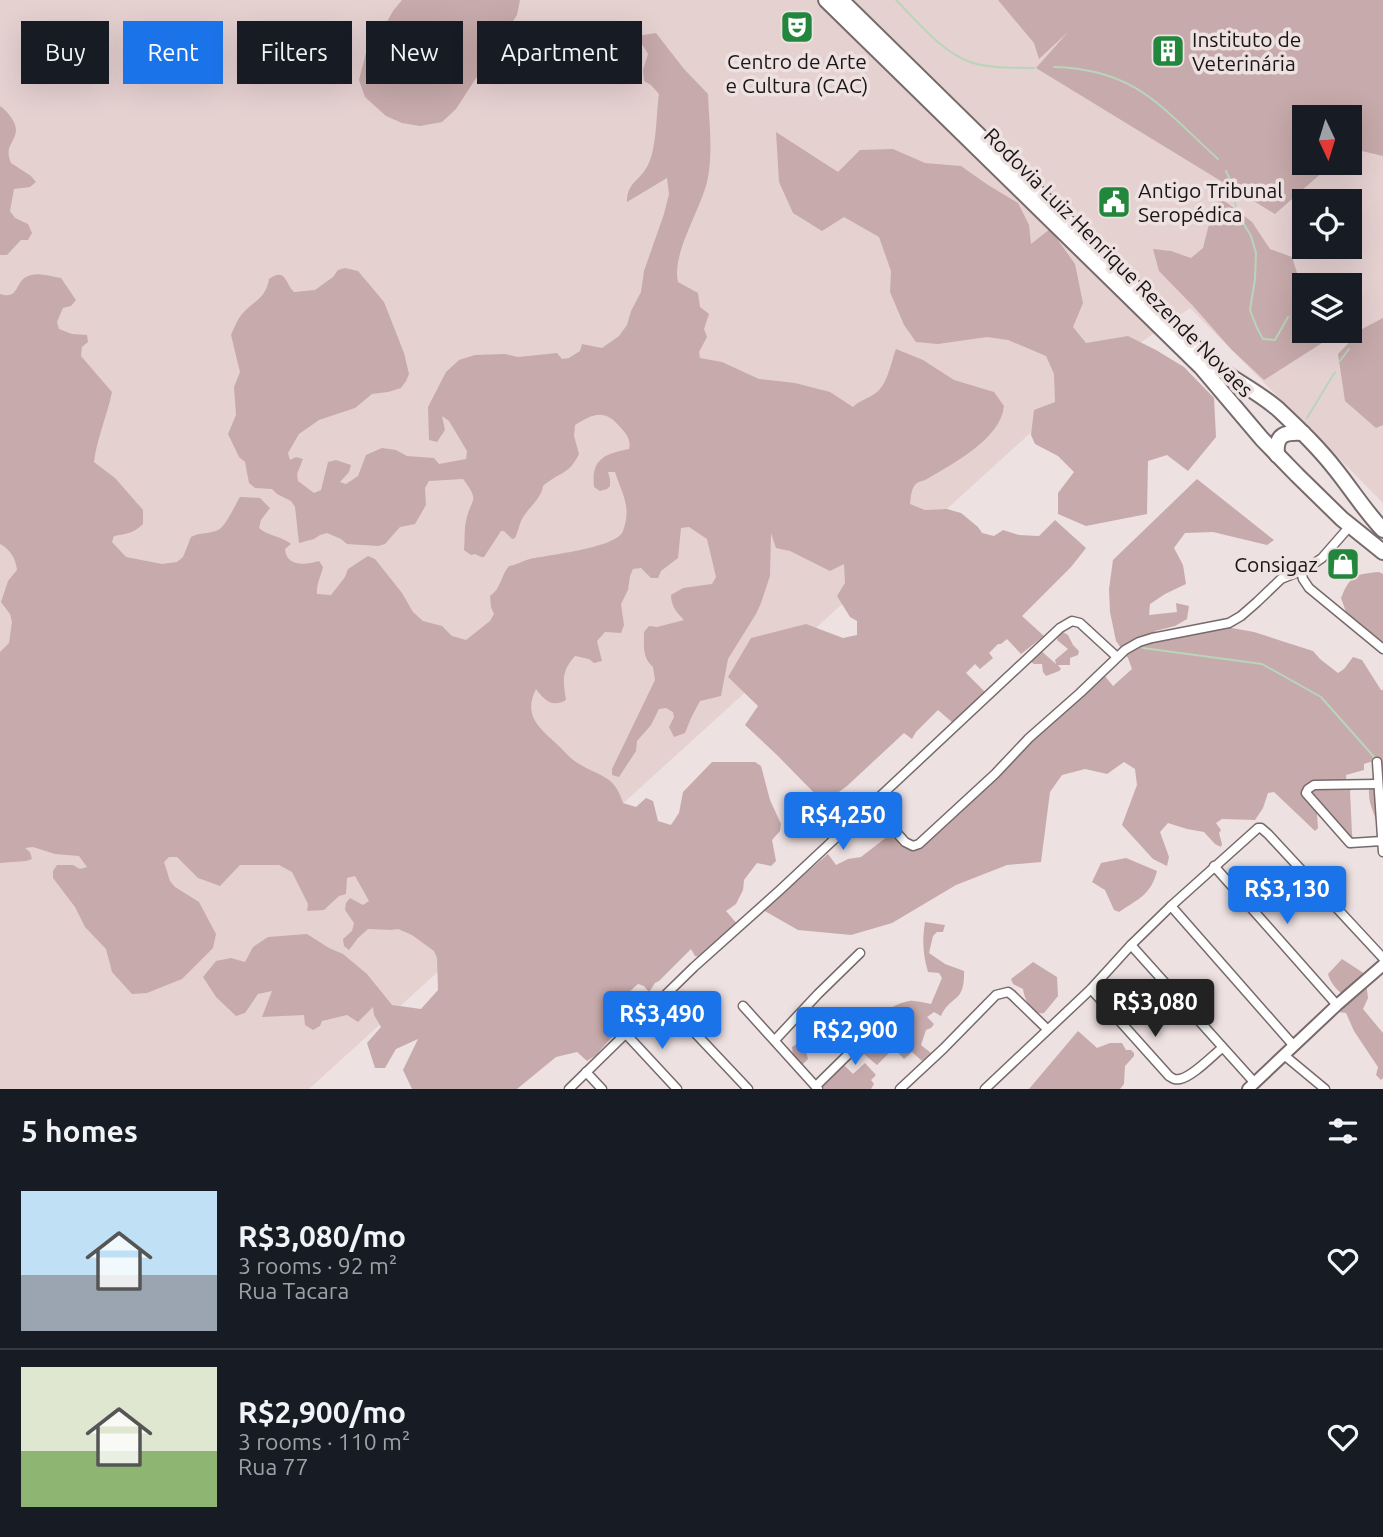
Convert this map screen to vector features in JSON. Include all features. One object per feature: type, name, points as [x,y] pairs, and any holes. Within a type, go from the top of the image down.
[{"type":"highway","name":"Rodovia Luiz Henrique Rezende Novaes","points":[[826,0],[1201,368],[1277,455],[1320,498],[1383,552]]},
{"type":"highway","name":"Rodovia Luiz Henrique Rezende Novaes","points":[[841,0],[1208,360],[1266,400],[1303,433],[1329,461],[1358,502],[1383,530]]},
{"type":"highway","points":[[1277,455],[1277,443],[1282,436],[1303,433]]},
{"type":"street","points":[[873,805],[905,842],[913,846],[919,844],[1125,650],[1152,638],[1229,623],[1281,579],[1312,566],[1322,558],[1350,526]]},
{"type":"street","points":[[1301,571],[1309,589],[1383,649]]},
{"type":"street","points":[[569,1089],[662,998],[1068,622],[1080,623],[1117,657]]},
{"type":"street","points":[[1377,762],[1383,852]]},
{"type":"street","points":[[1378,784],[1314,785],[1306,791],[1307,796],[1350,843],[1382,841]]},
{"type":"street","points":[[985,1089],[1091,989],[1171,906],[1255,830],[1261,828],[1383,958]]},
{"type":"street","points":[[1214,866],[1337,1005]]},
{"type":"street","points":[[1171,906],[1294,1046]]},
{"type":"street","points":[[1131,945],[1222,1048],[1251,1086],[1383,965]]},
{"type":"street","points":[[775,1040],[860,953]]},
{"type":"street","points":[[1091,989],[1174,1080],[1188,1075],[1222,1048]]},
{"type":"street","points":[[900,1089],[996,995],[1007,992],[1012,995],[1047,1029]]},
{"type":"street","points":[[662,998],[748,1089]]},
{"type":"street","points":[[743,1006],[817,1088],[875,1028]]},
{"type":"street","points":[[625,1033],[677,1089]]},
{"type":"street","points":[[1284,1055],[1325,1089]]},
{"type":"street","points":[[586,1072],[602,1089]]},
{"type":"shaded area","points":[[0,0],[1383,0],[1383,503],[1190,308],[1093,376],[309,1089],[0,1089]]},
{"type":"shaded area","points":[[402,0],[520,0],[513,21],[477,21],[477,77],[456,109],[442,122],[420,126],[402,123],[386,116],[365,97],[359,80],[366,53],[366,84],[463,84],[463,21],[387,21]]},
{"type":"shaded area","points":[[998,0],[1383,0],[1383,156],[1362,151],[1362,105],[1292,105],[1292,175],[1319,175],[1303,189],[1292,189],[1292,199],[1275,214],[1036,68],[1068,32],[1039,59],[1034,43]]},
{"type":"shaded area","points":[[656,33],[708,94],[708,177],[683,244],[677,270],[678,282],[698,293],[700,307],[709,314],[704,329],[707,337],[699,352],[700,358],[722,362],[759,379],[795,383],[830,392],[853,407],[881,388],[896,349],[923,360],[954,380],[994,392],[1004,406],[994,429],[985,440],[962,458],[917,483],[912,490],[910,504],[925,510],[947,509],[961,513],[982,533],[994,536],[1003,530],[1019,535],[1039,536],[1055,520],[1086,548],[1022,616],[1044,636],[1021,654],[1007,639],[998,644],[989,653],[993,658],[980,669],[975,664],[966,673],[985,692],[953,723],[938,710],[912,739],[904,733],[847,786],[824,803],[745,725],[758,706],[728,677],[751,638],[806,624],[843,638],[857,635],[857,621],[850,617],[837,596],[845,583],[844,564],[830,571],[790,551],[776,548],[771,533],[770,576],[756,614],[728,659],[721,696],[700,701],[685,733],[674,737],[669,727],[674,717],[673,712],[666,708],[659,709],[651,725],[637,741],[636,751],[619,777],[612,775],[612,769],[655,680],[653,667],[645,655],[644,632],[649,626],[657,627],[684,620],[675,609],[671,595],[683,588],[712,584],[716,577],[707,539],[689,527],[681,528],[678,558],[661,571],[658,578],[651,578],[641,568],[633,569],[621,604],[624,625],[621,633],[605,632],[597,641],[602,661],[594,663],[575,656],[564,676],[566,700],[549,702],[536,689],[532,699],[532,715],[540,728],[572,759],[610,781],[623,803],[636,807],[646,798],[653,801],[658,821],[671,825],[679,813],[683,792],[712,762],[755,762],[761,766],[770,800],[781,824],[780,831],[772,840],[776,861],[771,866],[757,863],[744,880],[743,890],[736,904],[726,911],[738,925],[701,957],[695,956],[691,949],[649,992],[638,984],[629,992],[640,1011],[596,1055],[587,1061],[577,1052],[556,1057],[517,1089],[412,1089],[403,1070],[418,1039],[396,1049],[385,1068],[375,1068],[367,1043],[381,1027],[373,1007],[358,1022],[347,1015],[322,1021],[320,1026],[313,1030],[305,1025],[304,1015],[262,1017],[272,991],[258,994],[245,1013],[236,1016],[216,997],[203,977],[216,961],[231,958],[245,962],[253,947],[268,937],[307,934],[343,954],[367,974],[392,1005],[421,1009],[438,990],[437,958],[434,951],[412,935],[398,929],[368,929],[349,950],[344,946],[343,939],[352,931],[354,923],[345,910],[346,903],[350,898],[363,905],[369,901],[355,876],[347,878],[346,894],[339,896],[324,910],[307,911],[308,904],[292,872],[279,865],[240,865],[220,886],[198,878],[177,857],[169,857],[164,862],[170,881],[199,902],[216,934],[213,948],[182,979],[147,993],[132,994],[112,972],[106,949],[85,927],[75,907],[53,878],[57,865],[73,865],[80,869],[87,867],[79,856],[55,854],[33,847],[25,848],[32,859],[0,863],[0,652],[9,643],[12,622],[10,614],[1,602],[8,581],[17,570],[12,555],[0,544],[0,294],[11,295],[26,277],[43,274],[61,278],[76,300],[71,306],[63,308],[57,322],[59,329],[72,334],[87,335],[88,342],[82,347],[81,356],[112,392],[94,462],[115,478],[143,510],[143,524],[140,527],[130,533],[114,536],[112,542],[126,557],[162,564],[177,562],[183,557],[191,537],[221,528],[240,497],[260,498],[270,508],[261,520],[259,528],[291,544],[285,549],[286,555],[293,562],[303,564],[319,561],[323,567],[317,594],[331,595],[348,569],[368,556],[375,559],[402,593],[413,612],[423,621],[442,626],[452,636],[466,640],[490,621],[494,614],[490,596],[509,566],[595,546],[618,537],[623,531],[627,514],[615,472],[608,472],[610,486],[600,491],[594,487],[594,478],[601,459],[629,449],[629,440],[625,433],[610,418],[600,415],[575,425],[574,436],[579,454],[575,461],[567,470],[543,486],[540,496],[521,521],[515,538],[512,539],[501,531],[484,557],[471,555],[464,550],[465,524],[473,497],[463,479],[429,481],[425,488],[426,505],[415,524],[400,527],[385,544],[347,544],[327,533],[299,543],[295,507],[291,501],[272,489],[255,488],[249,483],[245,462],[239,457],[228,434],[236,415],[234,387],[240,372],[231,335],[240,316],[265,291],[269,279],[282,275],[294,292],[315,290],[338,270],[345,268],[358,271],[384,302],[404,353],[409,374],[401,388],[372,394],[355,408],[319,420],[299,434],[288,453],[290,460],[296,457],[303,459],[297,474],[298,481],[314,493],[321,490],[328,462],[336,460],[351,465],[349,472],[340,482],[346,484],[358,476],[366,455],[382,448],[396,450],[407,456],[434,458],[439,464],[466,459],[467,451],[449,421],[442,416],[445,430],[437,442],[429,440],[428,407],[446,372],[459,360],[475,355],[505,354],[518,357],[557,353],[562,359],[580,351],[582,344],[602,348],[619,336],[627,325],[641,292],[644,271],[669,194],[667,178],[627,202],[629,190],[648,165],[655,140],[659,94],[644,81],[643,70],[648,54],[642,44],[642,35]]},
{"type":"shaded area","points":[[0,106],[16,127],[9,148],[11,163],[36,182],[30,187],[14,189],[10,211],[15,218],[28,224],[32,233],[28,240],[21,240],[7,255],[0,255]]},
{"type":"shaded area","points":[[776,132],[838,172],[860,150],[893,149],[925,163],[961,166],[1018,203],[1029,225],[1031,244],[1050,229],[1075,264],[1083,303],[1073,327],[1086,343],[1128,336],[1184,367],[1214,398],[1216,437],[1188,471],[1167,455],[1148,461],[1147,514],[1086,526],[1058,514],[1058,493],[1074,472],[1058,456],[1035,444],[1031,435],[1034,410],[1055,402],[1054,374],[1046,356],[1008,340],[987,337],[938,344],[916,342],[904,325],[890,292],[891,271],[879,237],[844,217],[822,231],[793,213],[779,182]]},
{"type":"shaded area","points":[[1219,200],[1226,202],[1252,222],[1270,249],[1292,257],[1297,273],[1292,273],[1292,343],[1322,343],[1264,380],[1231,349],[1159,271],[1153,249],[1171,251],[1191,258],[1203,248]]},
{"type":"shaded area","points":[[1383,318],[1383,425],[1376,428],[1345,401],[1338,354],[1349,343],[1362,343],[1362,329]]},
{"type":"shaded area","points":[[1197,479],[1274,540],[1267,545],[1213,532],[1185,533],[1174,548],[1183,565],[1186,584],[1150,604],[1149,615],[1177,612],[1176,603],[1189,606],[1187,619],[1175,626],[1155,631],[1154,639],[1226,627],[1254,632],[1313,651],[1338,673],[1353,657],[1362,660],[1383,690],[1383,828],[1377,826],[1369,795],[1369,789],[1382,780],[1379,759],[1364,764],[1364,770],[1346,775],[1347,785],[1352,789],[1353,848],[1350,849],[1322,812],[1317,814],[1318,828],[1315,831],[1274,792],[1268,793],[1255,820],[1222,819],[1216,823],[1221,830],[1221,847],[1204,832],[1168,823],[1160,832],[1169,857],[1167,866],[1153,859],[1122,825],[1137,785],[1135,769],[1124,762],[1107,774],[1085,769],[1062,775],[1050,792],[1041,862],[1007,865],[956,885],[892,923],[851,935],[798,930],[763,910],[828,854],[836,865],[861,857],[892,833],[915,849],[1104,675],[1113,686],[1132,669],[1116,641],[1110,612],[1109,589],[1113,560]]},
{"type":"shaded area","points":[[1379,572],[1383,574],[1383,642],[1346,612],[1341,598],[1355,577]]},
{"type":"shaded area","points":[[1063,632],[1079,651],[1078,655],[1070,658],[1070,665],[1058,665],[1061,669],[1059,671],[1046,676],[1042,664],[1034,664],[1028,660],[1039,649],[1056,664],[1055,660],[1068,649],[1057,640],[1059,633]]},
{"type":"shaded area","points":[[1126,858],[1157,871],[1147,891],[1119,912],[1114,910],[1105,890],[1092,882],[1101,863]]},
{"type":"shaded area","points":[[925,922],[945,925],[943,932],[937,932],[933,936],[929,953],[945,964],[964,971],[960,994],[941,1016],[934,1012],[927,1017],[934,1024],[926,1030],[921,1045],[931,1053],[922,1061],[912,1052],[904,1059],[894,1048],[877,1065],[864,1054],[858,1060],[848,1049],[859,1034],[883,1013],[909,1001],[931,1004],[942,978],[939,973],[928,972],[923,947]]},
{"type":"shaded area","points":[[1342,959],[1365,974],[1368,998],[1363,1009],[1383,1033],[1381,1080],[1376,1075],[1378,1067],[1354,1031],[1346,1013],[1338,1012],[1348,998],[1331,982],[1328,974]]},
{"type":"shaded area","points":[[1033,962],[1057,977],[1058,996],[1044,1013],[1032,1010],[1023,989],[1013,984],[1011,979]]},
{"type":"shaded area","points":[[814,1008],[836,1019],[823,1039],[806,1051],[808,1059],[802,1065],[795,1060],[792,1047],[806,1035]]},
{"type":"shaded area","points":[[1078,1031],[1097,1048],[1110,1043],[1122,1043],[1126,1050],[1134,1053],[1125,1066],[1124,1084],[1120,1089],[1029,1089]]},
{"type":"shaded area","points":[[841,1062],[853,1074],[865,1063],[876,1075],[871,1080],[874,1084],[871,1089],[824,1089],[818,1083]]},
{"type":"waterway","points":[[896,0],[931,36],[962,58],[988,66],[1034,68]]},
{"type":"waterway","points":[[1054,67],[1082,69],[1127,84],[1163,108],[1218,159]]},
{"type":"waterway","points":[[1226,171],[1234,188],[1236,211],[1251,236],[1256,253],[1250,310],[1263,339],[1275,340],[1288,317]]},
{"type":"waterway","points":[[1339,362],[1349,349]]},
{"type":"waterway","points":[[1307,418],[1335,372]]},
{"type":"waterway","points":[[1143,648],[1262,664],[1321,697],[1375,758]]},
{"type":"place","name":"Centro de Arte e Cultura (CAC)","points":[[797,27]]},
{"type":"place","name":"Instituto de Veterinária","points":[[1168,51]]},
{"type":"place","name":"Antigo Tribunal Seropédica","points":[[1114,202]]},
{"type":"place","name":"Consigaz","points":[[1343,564]]}]
